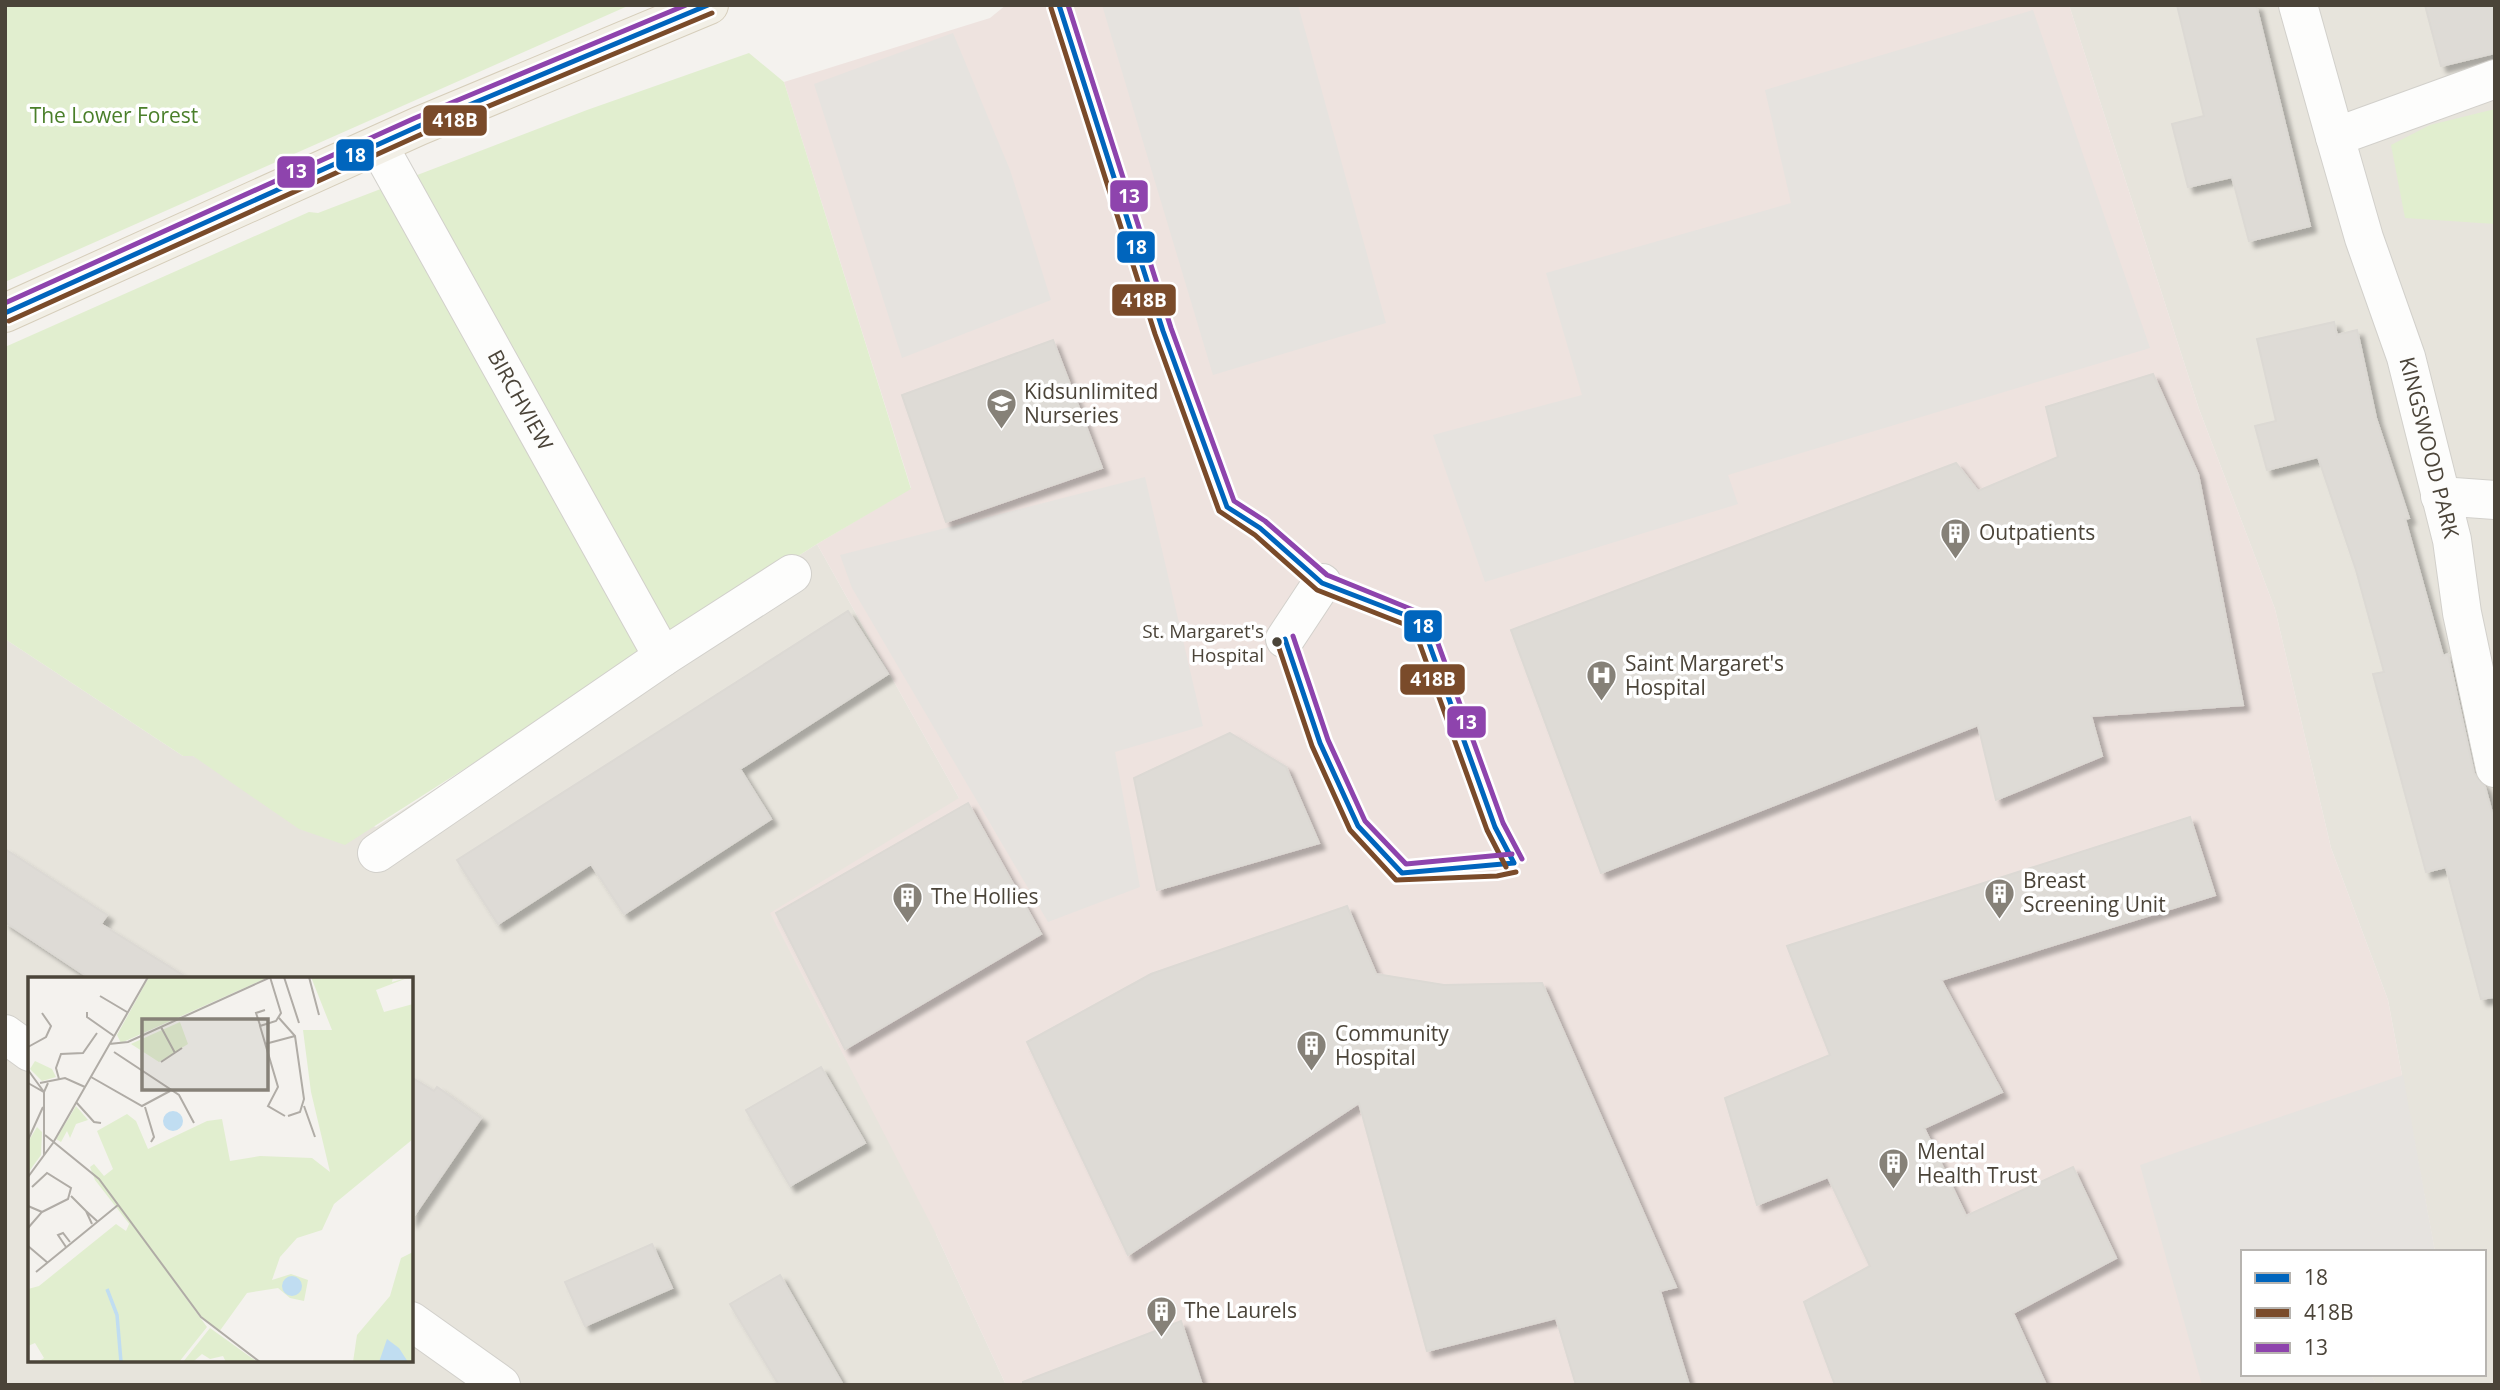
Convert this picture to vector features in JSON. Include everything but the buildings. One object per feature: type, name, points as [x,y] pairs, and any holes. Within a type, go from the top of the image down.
[{"type":"main road","points":[[5,313],[378,145],[709,5]]},
{"type":"street","name":"KINGSWOOD PARK","points":[[2298,5],[2364,238],[2406,357],[2452,540],[2462,613],[2495,768]]},
{"type":"street","points":[[2335,136],[2495,79]]},
{"type":"street","name":"BIRCHVIEW","points":[[378,145],[663,657]]},
{"type":"street","points":[[2440,496],[2495,500]]},
{"type":"street","points":[[377,853],[663,657],[792,574]]},
{"type":"street","points":[[1285,639],[1322,583]]},
{"type":"street","points":[[5,1034],[28,1051]]},
{"type":"street","points":[[413,1322],[501,1385]]},
{"type":"shaded area","name":"Saint Margaret's Hospital","points":[[1006,5],[2069,5],[2199,409],[2275,609],[2331,848],[2388,1000],[2435,1250],[2241,1250],[2241,1376],[2372,1376],[2376,1385],[1006,1385],[936,1234],[770,913],[959,798],[817,544],[911,488],[784,82],[990,18]]},
{"type":"shaded area","points":[[1102,5],[1298,5],[1386,323],[1213,375]]},
{"type":"shaded area","points":[[2069,5],[2495,5],[2495,1385],[2376,1385],[2372,1376],[2486,1376],[2486,1250],[2435,1250],[2388,1000],[2331,848],[2275,609],[2199,409]]},
{"type":"shaded area","points":[[2033,10],[2150,348],[1728,475],[1738,504],[1485,582],[1433,435],[1582,395],[1546,273],[1791,203],[1765,90]]},
{"type":"shaded area","points":[[953,33],[1010,170],[1051,300],[902,358],[814,84]]},
{"type":"shaded area","points":[[1145,477],[1203,726],[1115,752],[1140,887],[1048,922],[852,588],[840,555]]},
{"type":"shaded area","points":[[817,544],[959,798],[936,1234],[1006,1385],[5,1385],[5,639],[183,756],[193,756],[376,827]]},
{"type":"shaded area","points":[[2403,1075],[2435,1250],[2241,1250],[2241,1376],[2372,1376],[2376,1385],[2202,1385],[2140,1165]]},
{"type":"green space","name":"The Lower Forest","points":[[5,5],[630,5],[5,282]]},
{"type":"green space","points":[[749,53],[784,82],[911,489],[817,544],[345,845],[299,829],[193,756],[183,756],[5,639],[5,347],[309,212],[318,213],[587,110]]},
{"type":"green space","points":[[2495,109],[2495,224],[2405,218],[2391,145],[2430,125]]},
{"type":"transit line","name":"13","points":[[5,303],[415,118],[686,5]]},
{"type":"transit line","name":"18","points":[[5,313],[419,126],[708,5]]},
{"type":"transit line","name":"18","points":[[1059,5],[1163,331],[1227,507],[1260,528],[1322,583],[1421,621],[1495,827],[1514,863]]},
{"type":"transit line","name":"13","points":[[1068,5],[1171,328],[1234,501],[1265,521],[1327,575],[1428,616],[1503,823],[1522,859]]},
{"type":"transit line","name":"418B","points":[[1051,8],[1155,334],[1219,511],[1255,535],[1317,590],[1414,628],[1487,830],[1506,867]]},
{"type":"transit line","name":"418B","points":[[9,321],[422,134],[712,13]]},
{"type":"transit line","name":"13","points":[[1293,636],[1328,740],[1365,821],[1406,864],[1512,854]]},
{"type":"transit line","name":"18","points":[[1285,639],[1320,743],[1358,826],[1402,873],[1514,863]]},
{"type":"transit line","name":"418B","points":[[1277,642],[1312,746],[1350,830],[1396,880],[1497,876],[1516,872]]},
{"type":"place","name":"Kidsunlimited Nurseries","points":[[1001,431]]},
{"type":"place","name":"Outpatients","points":[[1956,560]]},
{"type":"place","name":"St. Margaret's Hospital","points":[[1277,642]]},
{"type":"place","name":"Saint Margaret's Hospital","points":[[1602,703]]},
{"type":"place","name":"Breast Screening Unit","points":[[2000,920]]},
{"type":"place","name":"The Hollies","points":[[908,924]]},
{"type":"place","name":"Community Hospital","points":[[1312,1073]]},
{"type":"place","name":"Mental Health Trust","points":[[1894,1191]]},
{"type":"place","name":"The Laurels","points":[[1161,1338]]}]
